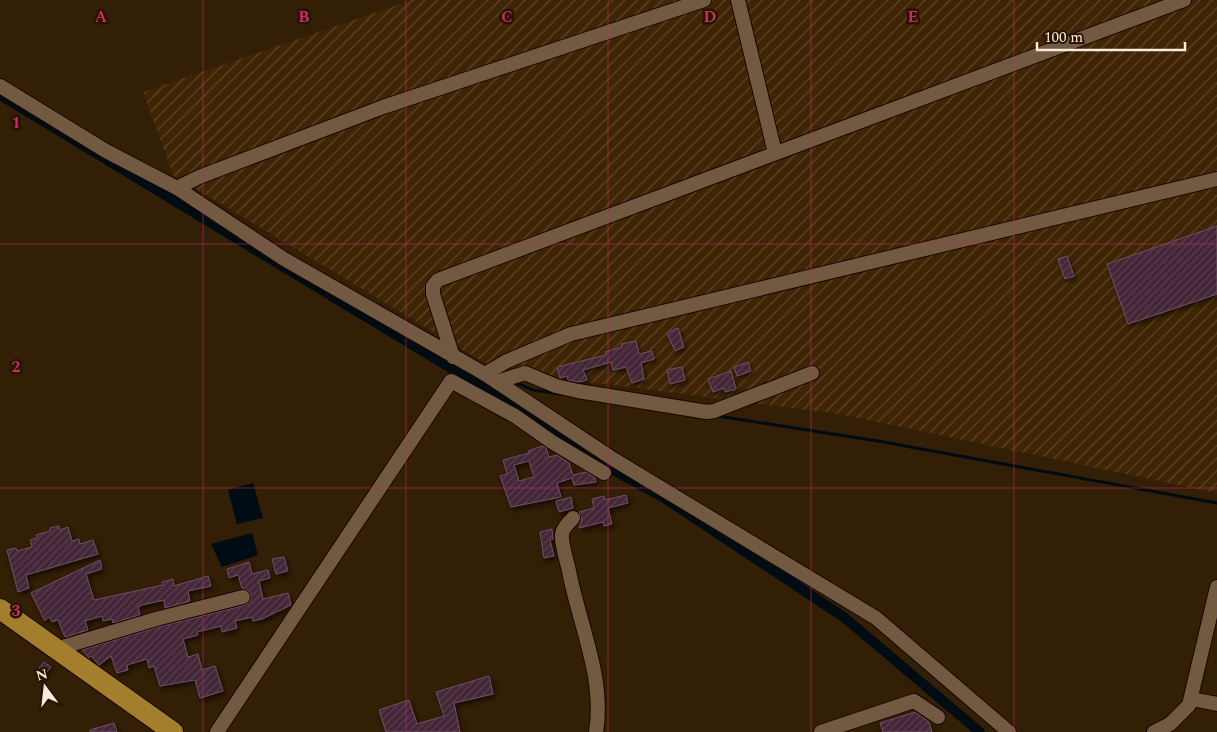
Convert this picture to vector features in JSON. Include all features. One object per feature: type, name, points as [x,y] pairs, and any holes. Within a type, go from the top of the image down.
[{"type":"highway","points":[[0,609],[173,732]]},
{"type":"street","points":[[177,188],[199,177],[383,107],[704,0]]},
{"type":"street","points":[[738,0],[775,153]]},
{"type":"street","points":[[453,358],[433,294],[433,286],[438,280],[1184,0]]},
{"type":"street","points":[[0,86],[106,151],[177,188],[284,259],[453,358],[485,374],[634,472],[876,618],[1009,732]]},
{"type":"street","points":[[485,374],[507,361],[571,334],[1217,179]]},
{"type":"street","points":[[497,382],[525,373],[556,386],[578,391],[707,412],[812,373]]},
{"type":"street","points":[[217,732],[450,383],[454,381],[515,416],[552,442],[604,473]]},
{"type":"street","points":[[515,416],[525,401]]},
{"type":"street","points":[[573,518],[564,529],[563,540],[574,599],[595,674],[598,699],[596,732]]},
{"type":"street","points":[[1154,732],[1182,714],[1192,699],[1217,587]]},
{"type":"street","points":[[56,649],[156,619],[243,597]]},
{"type":"street","points":[[1192,699],[1217,704]]},
{"type":"street","points":[[821,732],[914,701],[938,717]]},
{"type":"shaded area","points":[[412,0],[1217,0],[1217,493],[839,414],[613,385],[505,375],[173,175],[143,92]]},
{"type":"shaded area","points":[[253,483],[263,518],[237,524],[228,490]]},
{"type":"shaded area","points":[[252,533],[258,555],[222,567],[211,544]]},
{"type":"building","points":[[1217,226],[1217,294],[1128,324],[1107,264]]},
{"type":"building","points":[[1067,256],[1074,276],[1065,279],[1058,259]]},
{"type":"building","points":[[678,328],[684,347],[675,351],[667,333]]},
{"type":"building","points":[[636,341],[639,354],[652,351],[654,359],[641,363],[644,379],[632,383],[626,367],[613,370],[611,362],[583,370],[587,380],[579,382],[568,380],[567,376],[560,378],[557,367],[606,355],[605,352],[622,347],[621,344]]},
{"type":"building","points":[[748,362],[751,371],[737,376],[734,367]]},
{"type":"building","points":[[682,367],[685,380],[670,384],[667,370]]},
{"type":"building","points":[[731,371],[736,389],[725,392],[724,388],[713,392],[708,379]]},
{"type":"building","points":[[542,446],[546,448],[549,457],[557,455],[569,463],[573,475],[586,472],[595,478],[596,482],[574,485],[572,478],[557,483],[561,497],[511,507],[500,476],[507,474],[503,460],[529,453],[528,451]],"holes":[[[529,461],[534,477],[519,481],[514,465]]]},
{"type":"building","points":[[626,495],[628,503],[608,508],[612,524],[604,526],[603,522],[579,528],[582,519],[579,512],[594,508],[592,499],[604,496],[605,500]]},
{"type":"building","points":[[571,497],[573,508],[559,512],[556,501]]},
{"type":"building","points":[[59,526],[60,530],[68,527],[72,541],[79,539],[80,544],[93,540],[98,554],[26,575],[29,588],[18,592],[7,550],[16,548],[17,551],[32,547],[30,540],[37,538],[36,535]]},
{"type":"building","points":[[552,529],[553,539],[550,540],[554,556],[544,558],[540,532]]},
{"type":"building","points":[[284,557],[288,571],[276,574],[272,559]]},
{"type":"building","points":[[100,560],[102,569],[86,574],[94,600],[163,585],[162,582],[173,579],[174,586],[208,576],[211,586],[188,591],[190,601],[165,608],[164,600],[142,605],[138,607],[140,615],[113,623],[112,619],[103,621],[102,616],[85,621],[88,630],[65,637],[58,620],[52,622],[49,617],[45,621],[31,593]]},
{"type":"building","points":[[249,562],[252,574],[268,570],[270,578],[259,581],[263,599],[288,593],[291,605],[262,619],[253,621],[252,617],[235,621],[237,628],[222,632],[221,626],[197,632],[198,635],[183,639],[188,657],[198,654],[202,670],[215,666],[223,691],[200,698],[195,680],[160,686],[154,666],[149,668],[147,659],[127,665],[128,670],[117,673],[111,656],[99,665],[82,650],[158,627],[246,605],[251,600],[251,594],[242,588],[238,575],[229,578],[227,569]]},
{"type":"building","points":[[44,662],[51,667],[46,673],[39,668]]},
{"type":"building","points":[[489,676],[493,694],[454,703],[460,732],[386,732],[379,710],[409,700],[417,724],[444,716],[436,692]]},
{"type":"building","points":[[915,712],[929,722],[932,732],[883,732],[880,723]]},
{"type":"building","points":[[114,723],[117,732],[90,732],[90,730]]},
{"type":"waterway","points":[[0,95],[459,373],[617,472],[663,497],[845,618],[980,732]]},
{"type":"waterway","points":[[514,382],[533,390],[560,394]]},
{"type":"waterway","points":[[718,416],[878,441],[1217,503]]}]
